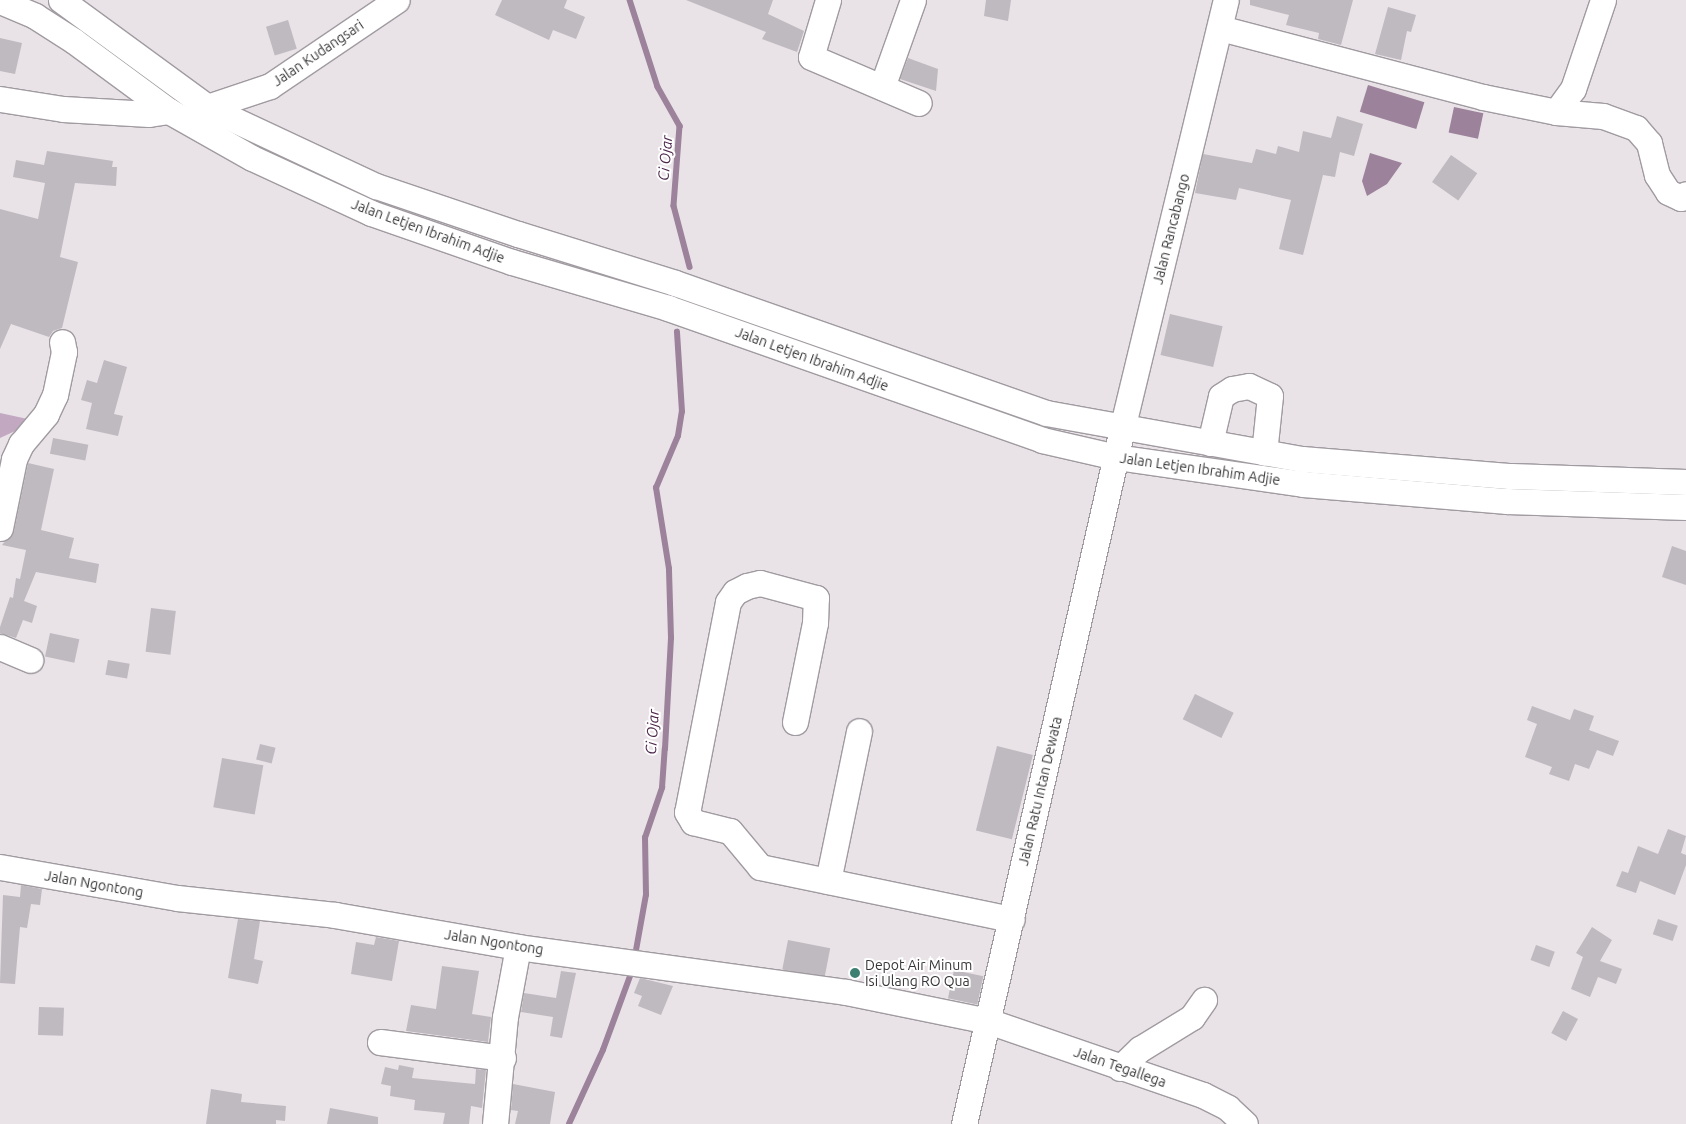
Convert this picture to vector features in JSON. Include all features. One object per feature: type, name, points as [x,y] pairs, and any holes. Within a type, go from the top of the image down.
[{"type":"street","name":"Jalan Letjen Ibrahim Adjie","points":[[61,0],[208,107],[376,186],[518,234],[684,286],[1037,410],[1122,428],[1320,460],[1511,476],[1686,482]]},
{"type":"street","name":"Jalan Kudangsari","points":[[208,107],[270,86],[397,0]]},
{"type":"street","points":[[828,0],[811,57],[919,103]]},
{"type":"street","points":[[882,88],[913,0]]},
{"type":"street","name":"Jalan Rancabango","points":[[1116,457],[1226,0]]},
{"type":"street","points":[[1556,112],[1573,89],[1603,0]]},
{"type":"street","name":"Jalan Letjen Ibrahim Adjie","points":[[0,1],[35,16],[74,40],[169,111],[252,158],[371,213],[512,262],[668,308],[1042,440],[1116,457],[1303,484],[1507,501],[1686,507]]},
{"type":"street","points":[[1220,28],[1483,97],[1556,112],[1603,116],[1636,128],[1649,144],[1657,175],[1668,192],[1681,198],[1686,194]]},
{"type":"street","points":[[0,99],[63,110],[149,114],[169,111]]},
{"type":"street","points":[[512,262],[518,234]]},
{"type":"street","points":[[0,528],[14,459],[21,444],[46,414],[55,395],[64,352],[62,342]]},
{"type":"street","points":[[1210,443],[1222,396],[1232,389],[1249,386],[1270,396],[1264,452]]},
{"type":"street","name":"Jalan Ratu Intan Dewata","points":[[964,1124],[1116,457]]},
{"type":"street","points":[[1507,501],[1511,476]]},
{"type":"street","points":[[795,722],[815,623],[816,598],[760,583],[747,586],[735,592],[728,602],[687,812],[694,822],[730,831],[760,867],[1012,919]]},
{"type":"street","points":[[0,647],[30,660]]},
{"type":"street","points":[[828,881],[859,731]]},
{"type":"street","name":"Jalan Ngontong","points":[[0,867],[177,898],[335,915],[518,947],[600,956],[846,992],[988,1021]]},
{"type":"street","points":[[495,1124],[503,1058],[505,1017],[518,947]]},
{"type":"street","points":[[1120,1068],[1140,1049],[1192,1017],[1204,1000]]},
{"type":"street","name":"Jalan Tegallega","points":[[988,1021],[1203,1095],[1228,1108],[1245,1124]]},
{"type":"street","points":[[380,1042],[503,1058]]},
{"type":"shaded area","points":[[1368,85],[1424,102],[1416,129],[1360,112]]},
{"type":"shaded area","points":[[1454,107],[1483,113],[1478,139],[1449,132]]},
{"type":"shaded area","points":[[1370,153],[1402,163],[1387,184],[1367,196],[1362,181]]},
{"type":"shaded area","points":[[0,413],[37,421],[0,438]]},
{"type":"building","points":[[502,0],[567,0],[564,8],[585,17],[576,39],[553,30],[549,40],[495,15]]},
{"type":"building","points":[[686,0],[773,0],[768,14],[804,31],[797,52],[762,39],[766,32]]},
{"type":"building","points":[[986,0],[1011,0],[1008,21],[984,16]]},
{"type":"building","points":[[1250,0],[1353,0],[1341,45],[1318,39],[1319,33],[1286,25],[1289,15],[1250,5]]},
{"type":"building","points":[[1388,7],[1416,15],[1411,32],[1407,31],[1401,60],[1375,54]]},
{"type":"building","points":[[288,20],[297,49],[275,55],[266,27]]},
{"type":"building","points":[[0,38],[22,43],[15,74],[0,71]]},
{"type":"building","points":[[908,58],[938,69],[936,91],[900,79]]},
{"type":"building","points":[[1337,116],[1363,124],[1354,156],[1340,152],[1335,177],[1323,175],[1303,255],[1279,249],[1291,200],[1239,188],[1236,200],[1195,193],[1203,154],[1252,163],[1256,149],[1276,154],[1278,146],[1299,152],[1303,131],[1331,138]]},
{"type":"building","points":[[47,151],[113,161],[112,167],[117,167],[116,186],[75,183],[60,257],[78,262],[62,328],[53,331],[49,337],[11,324],[0,349],[0,209],[38,219],[45,183],[13,177],[16,160],[44,165]]},
{"type":"building","points":[[1451,155],[1477,173],[1458,200],[1432,182]]},
{"type":"building","points":[[1170,314],[1223,326],[1213,367],[1161,355]]},
{"type":"building","points":[[104,360],[127,367],[114,414],[123,416],[118,436],[86,429],[92,403],[81,400],[87,380],[97,383]]},
{"type":"building","points":[[53,438],[88,445],[85,461],[50,454]]},
{"type":"building","points":[[28,463],[54,469],[41,530],[74,538],[69,558],[99,564],[96,583],[36,572],[24,601],[37,606],[32,623],[23,620],[16,638],[0,633],[0,627],[10,597],[13,598],[16,578],[20,579],[26,550],[2,545],[14,531]]},
{"type":"building","points":[[1672,546],[1686,551],[1686,585],[1662,577]]},
{"type":"building","points":[[151,608],[176,611],[170,655],[146,652]]},
{"type":"building","points":[[50,633],[79,639],[74,663],[45,656]]},
{"type":"building","points":[[108,660],[130,664],[127,679],[105,675]]},
{"type":"building","points":[[1195,694],[1234,713],[1221,738],[1183,719]]},
{"type":"building","points":[[1532,706],[1570,720],[1574,709],[1594,716],[1589,730],[1619,741],[1613,756],[1597,750],[1589,769],[1575,764],[1569,781],[1549,774],[1552,767],[1525,757],[1537,724],[1527,720]]},
{"type":"building","points":[[260,744],[276,748],[272,763],[256,760]]},
{"type":"building","points":[[997,746],[1033,755],[1012,839],[976,830]]},
{"type":"building","points":[[222,758],[263,765],[255,815],[213,807]]},
{"type":"building","points":[[1668,829],[1686,836],[1681,853],[1686,855],[1686,865],[1675,895],[1640,881],[1636,893],[1616,886],[1622,871],[1628,873],[1638,846],[1658,854]]},
{"type":"building","points":[[21,885],[42,889],[40,905],[31,904],[27,928],[20,927],[15,984],[0,983],[3,895],[20,897]]},
{"type":"building","points":[[238,919],[260,921],[254,959],[263,961],[258,984],[228,978]]},
{"type":"building","points":[[1658,919],[1678,926],[1673,941],[1653,934]]},
{"type":"building","points":[[1592,927],[1612,940],[1600,961],[1622,969],[1616,984],[1598,977],[1590,997],[1571,989],[1583,957],[1576,953]]},
{"type":"building","points":[[376,937],[399,941],[392,981],[351,974],[356,942],[374,945]]},
{"type":"building","points":[[788,940],[830,948],[824,978],[782,969]]},
{"type":"building","points":[[1536,945],[1555,952],[1549,967],[1531,960]]},
{"type":"building","points":[[442,966],[479,971],[472,1014],[491,1017],[488,1042],[406,1031],[411,1005],[436,1009]]},
{"type":"building","points":[[954,970],[983,976],[977,1005],[948,998]]},
{"type":"building","points":[[561,971],[576,973],[562,1038],[550,1036],[553,1017],[521,1012],[524,993],[556,998]]},
{"type":"building","points":[[640,978],[673,986],[661,1015],[638,1006],[642,996],[634,993]]},
{"type":"building","points":[[39,1007],[64,1008],[63,1036],[38,1035]]},
{"type":"building","points":[[1563,1011],[1578,1019],[1566,1041],[1551,1033]]},
{"type":"building","points":[[399,1065],[414,1068],[412,1078],[475,1084],[476,1069],[486,1070],[482,1108],[471,1106],[469,1124],[443,1124],[445,1113],[414,1110],[415,1100],[390,1096],[391,1086],[381,1084],[385,1067],[398,1070]]},
{"type":"building","points":[[513,1084],[555,1092],[550,1124],[515,1124],[518,1111],[511,1110]]},
{"type":"building","points":[[211,1089],[242,1094],[241,1102],[286,1106],[285,1121],[276,1120],[276,1124],[206,1124]]},
{"type":"building","points":[[330,1108],[378,1117],[378,1124],[327,1124]]},
{"type":"waterway","name":"Ci Ojar","points":[[630,0],[658,87],[680,126],[674,206],[690,267]]},
{"type":"waterway","name":"Ci Ojar","points":[[635,956],[646,895],[645,838],[662,788],[665,749],[671,638],[669,569],[656,488],[678,436],[682,412],[677,332]]},
{"type":"waterway","name":"Ci Ojar","points":[[569,1124],[603,1050],[633,968]]},
{"type":"place","name":"Depot Air Minum Isi Ulang RO Qua","points":[[855,973]]}]
